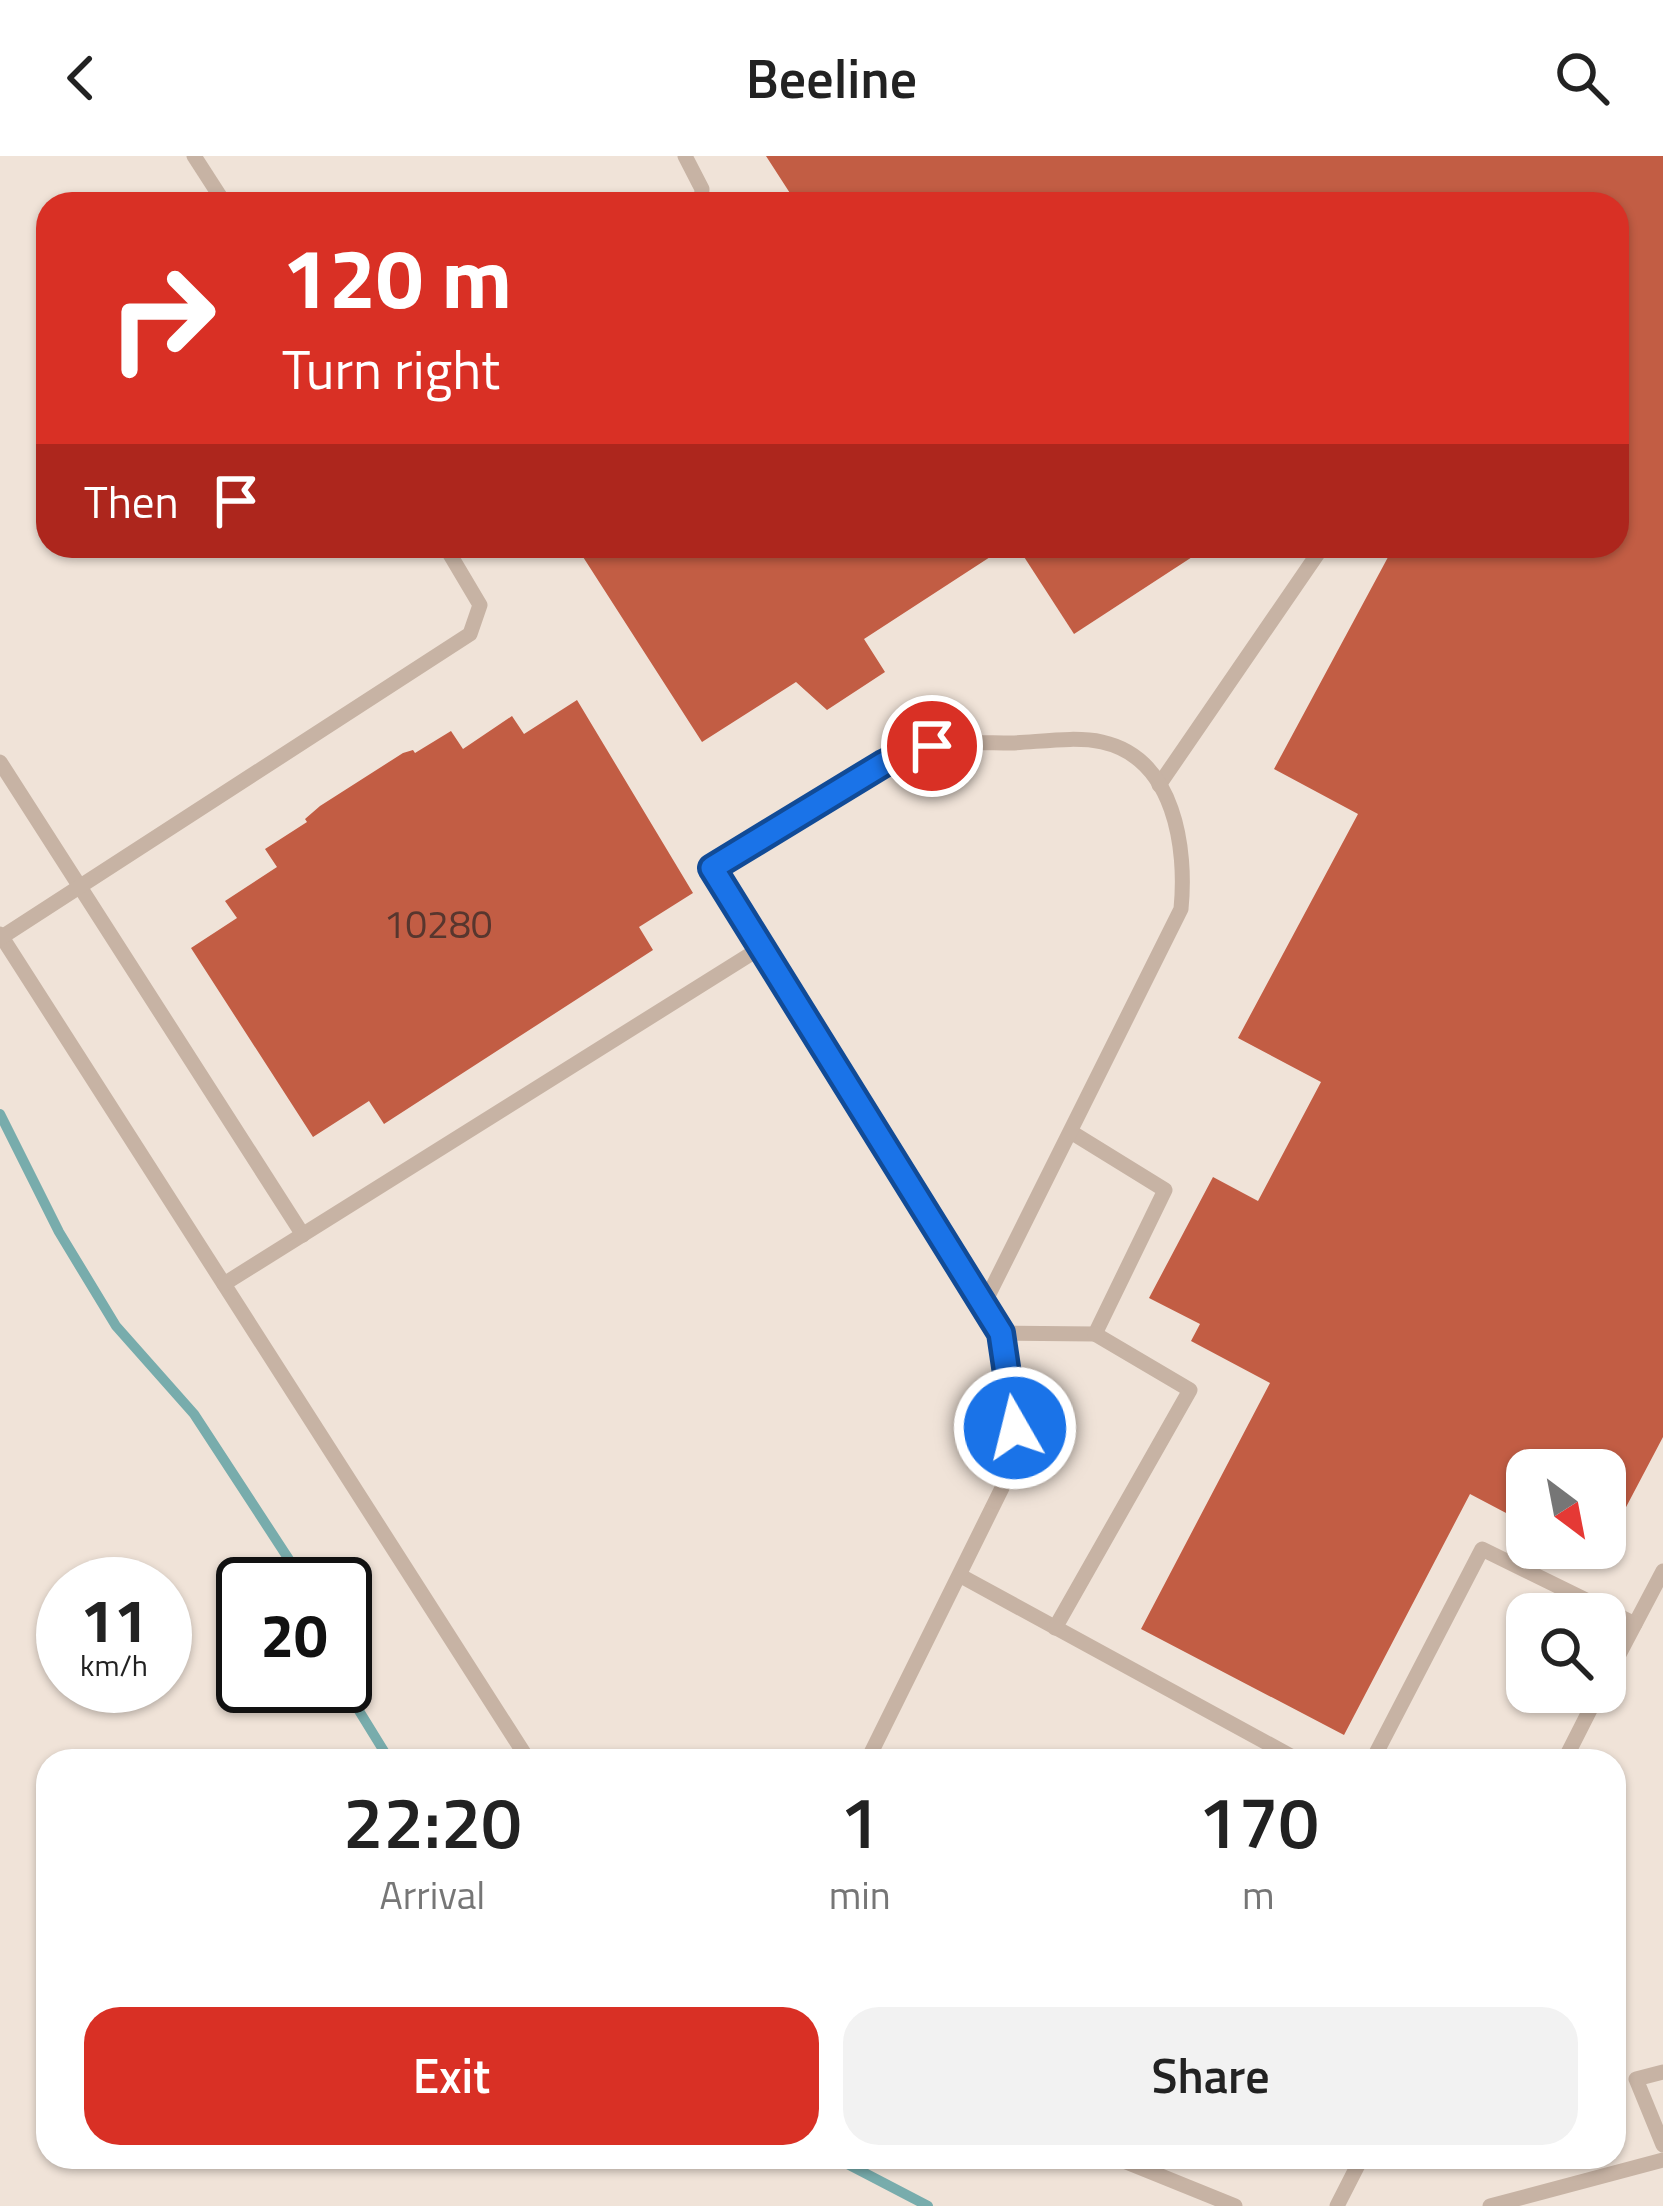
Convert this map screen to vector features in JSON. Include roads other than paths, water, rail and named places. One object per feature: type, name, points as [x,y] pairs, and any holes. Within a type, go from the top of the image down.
[{"type":"lane","points":[[194,156],[217,192]]},
{"type":"lane","points":[[685,156],[702,192]]},
{"type":"lane","points":[[452,558],[480,605],[470,634],[1,936],[521,1749]]},
{"type":"lane","points":[[1159,785],[1315,558]]},
{"type":"lane","points":[[873,1749],[991,1516],[1012,1453],[1015,1428],[1001,1333],[712,868],[910,751],[949,744],[1100,741],[1124,750],[1159,785],[1182,842],[1181,909],[984,1304]]},
{"type":"lane","points":[[0,762],[303,1235]]},
{"type":"lane","points":[[224,1284],[762,947]]},
{"type":"lane","points":[[1071,1132],[1166,1190],[1095,1334]]},
{"type":"lane","points":[[1001,1333],[1095,1334],[1190,1390],[1055,1628]]},
{"type":"lane","points":[[1378,1749],[1482,1549],[1635,1624]]},
{"type":"lane","points":[[1626,1641],[1663,1571]]},
{"type":"lane","points":[[961,1576],[1278,1749]]},
{"type":"lane","points":[[1570,1749],[1589,1713]]},
{"type":"lane","points":[[1663,2072],[1636,2079],[1663,2146]]},
{"type":"lane","points":[[1490,2206],[1663,2160]]},
{"type":"lane","points":[[1144,2169],[1235,2206]]},
{"type":"lane","points":[[1337,2206],[1356,2169]]},
{"type":"waterway","points":[[0,1114],[59,1232],[116,1326],[194,1414],[287,1557]]},
{"type":"waterway","points":[[360,1713],[383,1749]]},
{"type":"waterway","points":[[857,2169],[928,2206]]}]
